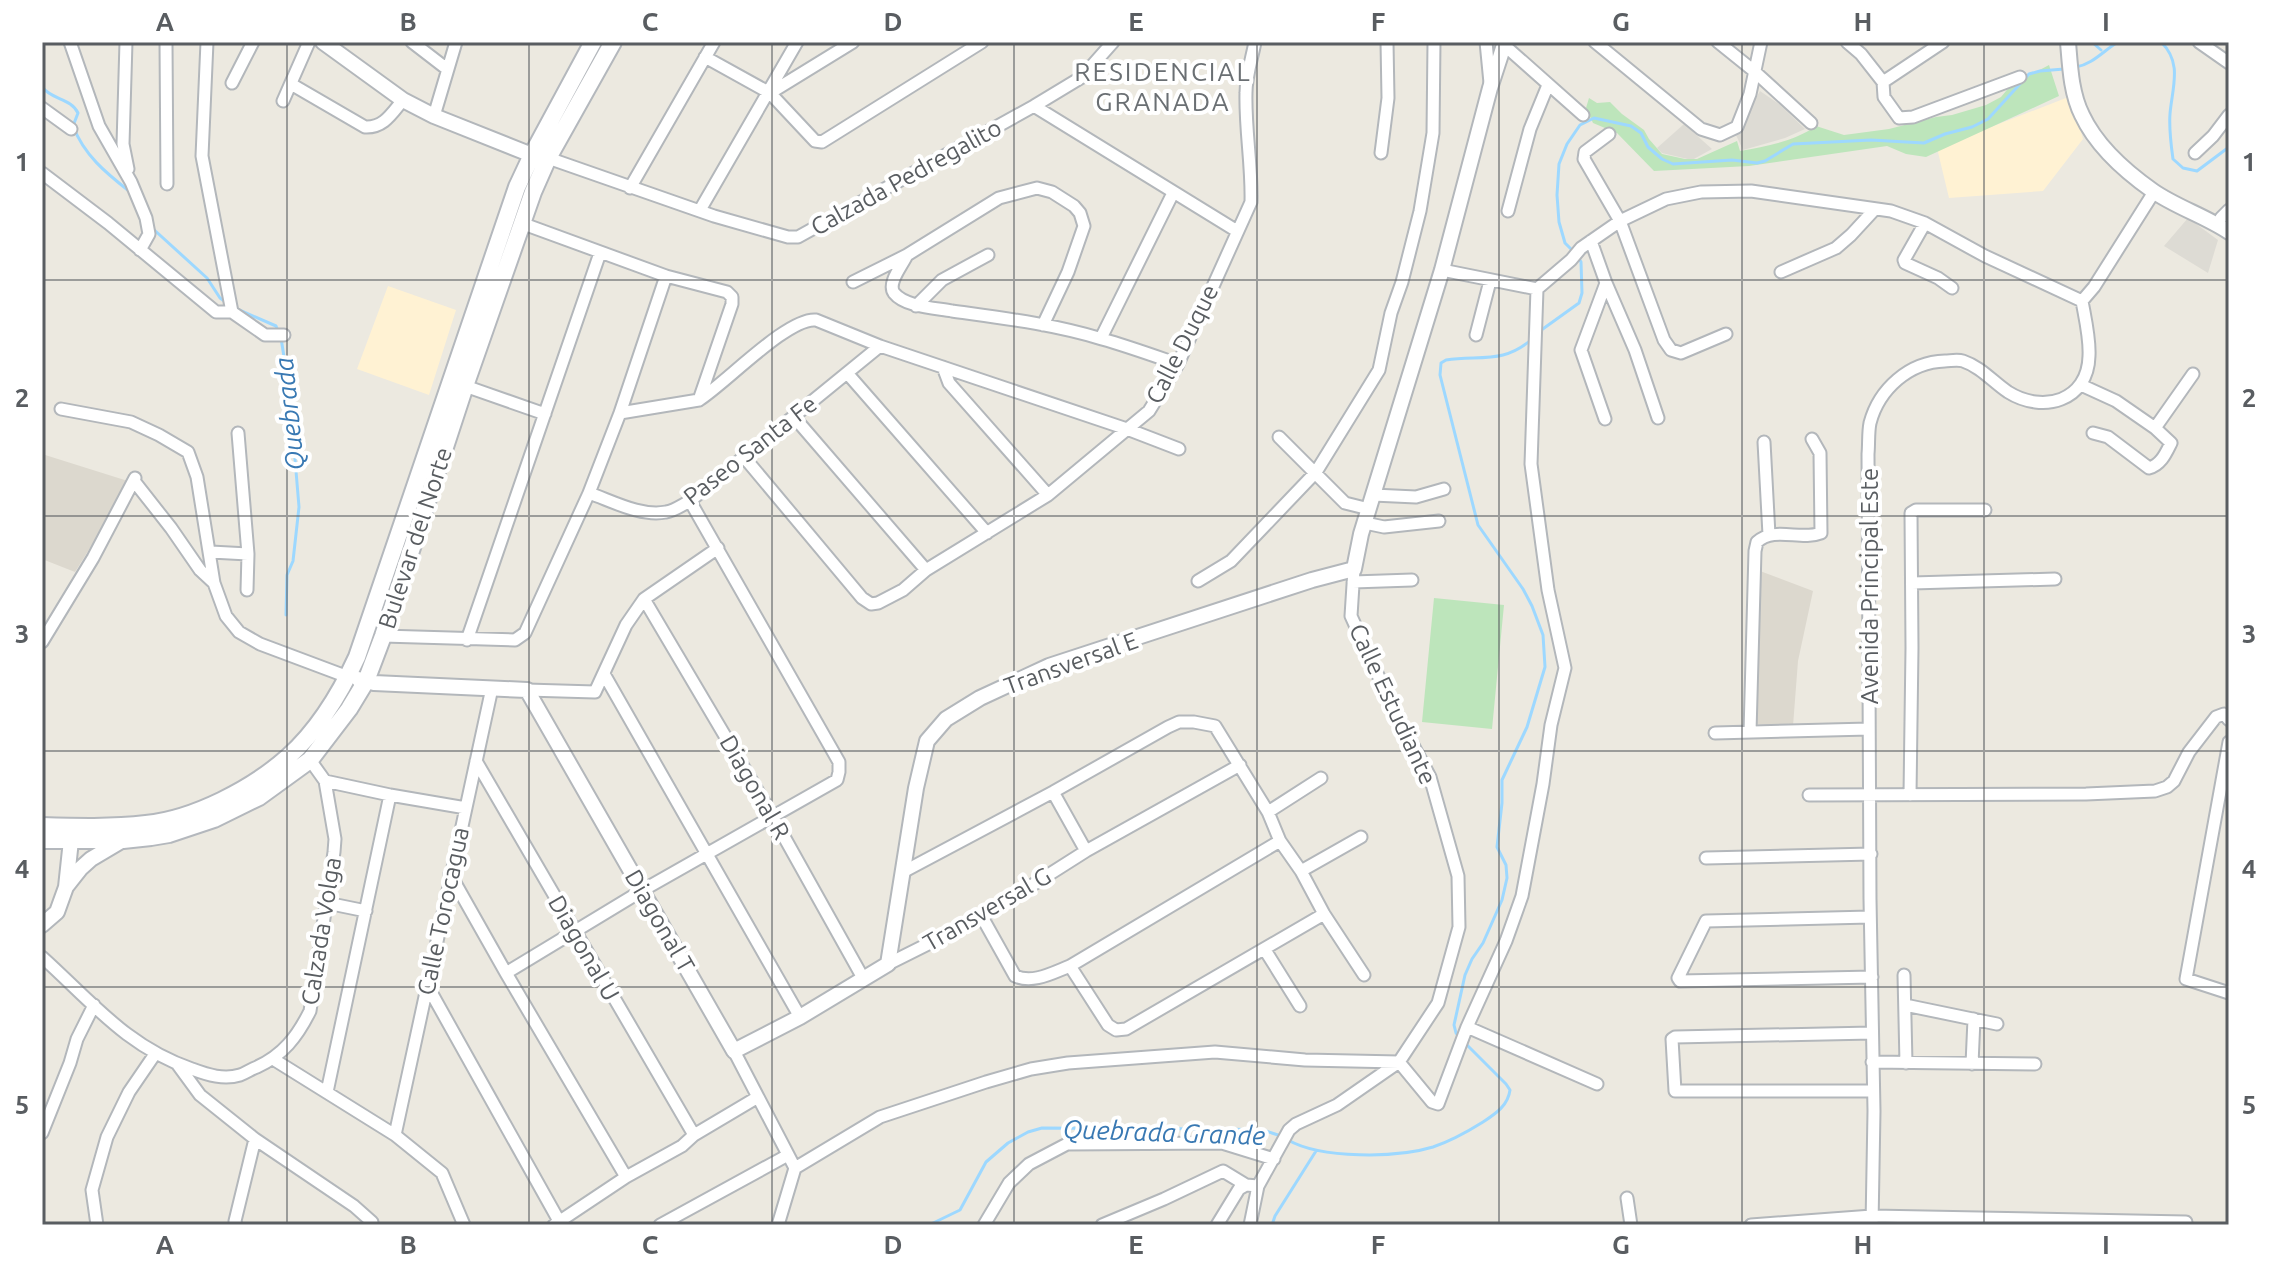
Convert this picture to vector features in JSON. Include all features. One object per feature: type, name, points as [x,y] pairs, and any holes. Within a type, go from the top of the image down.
[{"type":"main road","name":"Bulevar del Norte","points":[[43,830],[123,840],[169,834],[214,819],[259,797],[310,760],[349,709],[366,681],[383,636],[521,223],[540,157],[593,42]]},
{"type":"main road","name":"Bulevar del Norte","points":[[72,834],[166,821],[205,809],[248,786],[288,757],[318,723],[348,677],[357,657],[507,215],[613,42]]},
{"type":"street","points":[[70,42],[99,126],[131,182],[146,218],[149,234],[140,250]]},
{"type":"street","points":[[126,42],[123,144],[131,182]]},
{"type":"street","points":[[166,42],[167,184]]},
{"type":"street","points":[[207,42],[202,156],[231,306],[265,335],[280,335]]},
{"type":"street","points":[[232,83],[253,42]]},
{"type":"street","points":[[283,101],[309,42]]},
{"type":"street","points":[[323,42],[403,100],[434,116],[540,157]]},
{"type":"street","points":[[412,42],[447,69]]},
{"type":"street","points":[[434,116],[456,42]]},
{"type":"street","points":[[630,188],[714,42]]},
{"type":"street","points":[[700,210],[797,42]]},
{"type":"street","points":[[770,93],[853,42]]},
{"type":"street","points":[[705,57],[770,93],[815,141],[822,142],[982,42]]},
{"type":"street","name":"Calzada Pedregalito","points":[[540,157],[700,210],[788,237],[798,237],[1082,77],[1113,42]]},
{"type":"street","name":"Calle Duque","points":[[744,457],[862,598],[871,604],[903,590],[926,570],[1048,495],[1149,411],[1178,364],[1251,202],[1246,89],[1255,42]]},
{"type":"street","points":[[1381,153],[1388,98],[1387,42]]},
{"type":"street","points":[[1198,581],[1231,561],[1316,472],[1379,370],[1391,313],[1420,211],[1433,133],[1434,42]]},
{"type":"street","points":[[1486,42],[1490,88]]},
{"type":"street","points":[[1595,42],[1701,129],[1720,135],[1737,127],[1750,94],[1761,42]]},
{"type":"street","points":[[1718,42],[1811,123]]},
{"type":"street","points":[[1847,42],[1883,82],[1884,97],[1899,118],[1913,117],[2020,77]]},
{"type":"street","points":[[1883,82],[1943,42]]},
{"type":"street","points":[[2068,42],[2081,114],[2116,160],[2154,192],[2229,232]]},
{"type":"street","points":[[2075,42],[2075,83],[2096,126],[2120,154],[2156,184],[2226,217]]},
{"type":"street","points":[[2199,42],[2229,63]]},
{"type":"street","points":[[1504,44],[1583,115]]},
{"type":"street","name":"Calle Estudiante","points":[[1252,1186],[1296,1124],[1337,1105],[1399,1062],[1438,1003],[1459,927],[1458,876],[1430,777],[1391,704],[1351,616],[1354,575],[1369,509],[1442,270],[1504,44]]},
{"type":"street","points":[[291,84],[365,127],[383,124],[403,100]]},
{"type":"street","points":[[1508,211],[1530,129],[1548,85]]},
{"type":"street","points":[[1034,106],[1237,231]]},
{"type":"street","points":[[42,108],[71,129]]},
{"type":"street","points":[[2195,153],[2229,115]]},
{"type":"street","points":[[1609,134],[1585,152],[1584,159],[1620,221],[1664,340],[1671,350],[1681,353],[1726,334]]},
{"type":"street","points":[[42,173],[216,312],[231,306]]},
{"type":"street","points":[[853,282],[907,255],[999,198],[1037,188],[1052,192],[1074,206],[1084,226],[1068,272],[1043,325]]},
{"type":"street","points":[[778,1225],[795,1168],[880,1117],[1031,1069],[1068,1063],[1215,1052],[1305,1060],[1399,1062],[1432,1102],[1440,1103],[1465,1032],[1506,941],[1522,896],[1551,725],[1565,668],[1546,577],[1531,464],[1535,324],[1537,289],[1586,244],[1620,221],[1666,199],[1701,192],[1751,191],[1891,211],[1925,223],[1985,256],[2082,301]]},
{"type":"street","points":[[2093,433],[2108,437],[2149,468],[2162,459],[2171,443],[2116,401],[2081,385],[2090,354],[2082,301],[2154,192]]},
{"type":"street","points":[[1101,338],[1173,193]]},
{"type":"street","points":[[1781,272],[1836,248],[1875,209]]},
{"type":"street","points":[[521,223],[666,276],[727,292],[732,297],[732,304],[699,400]]},
{"type":"street","points":[[1925,223],[1905,263],[1952,288]]},
{"type":"street","points":[[1586,244],[1635,350],[1658,418]]},
{"type":"street","points":[[467,640],[600,253]]},
{"type":"street","points":[[907,255],[892,286],[897,296],[916,306],[1043,325],[1101,338],[1178,364]]},
{"type":"street","points":[[916,306],[942,280],[988,255]]},
{"type":"street","points":[[1442,270],[1537,289]]},
{"type":"street","points":[[383,636],[515,640],[525,633],[589,493],[620,413],[666,276]]},
{"type":"street","points":[[1476,335],[1490,281]]},
{"type":"street","points":[[1605,419],[1581,350],[1606,283]]},
{"type":"street","points":[[620,413],[699,400],[714,391],[783,332],[809,319],[1179,449]]},
{"type":"street","name":"Paseo Santa Fe","points":[[589,493],[643,512],[675,509],[690,501],[880,346]]},
{"type":"street","name":"Avenida Principal Este","points":[[1872,1221],[1870,424],[1883,395],[1901,374],[1931,361],[1961,360],[1986,373],[2009,393],[2045,404],[2069,396],[2081,385]]},
{"type":"street","points":[[943,367],[949,383],[1048,495]]},
{"type":"street","points":[[847,373],[987,533]]},
{"type":"street","points":[[2155,428],[2193,374]]},
{"type":"street","points":[[465,386],[545,414]]},
{"type":"street","points":[[61,409],[131,422],[188,452],[197,477],[214,583],[226,616],[239,632],[260,644],[348,677],[374,683],[595,692],[619,698]]},
{"type":"street","points":[[794,417],[926,570]]},
{"type":"street","points":[[238,433],[248,554],[247,590]]},
{"type":"street","points":[[1279,437],[1345,503],[1354,507],[1369,509],[1444,489]]},
{"type":"street","points":[[1750,732],[1755,551],[1757,542],[1769,535],[1812,537],[1821,533],[1820,453],[1812,439]]},
{"type":"street","points":[[1764,442],[1769,535]]},
{"type":"street","points":[[42,642],[93,558],[135,479],[200,570],[214,583]]},
{"type":"street","points":[[506,973],[643,890],[837,780],[839,762],[690,501]]},
{"type":"street","points":[[1369,509],[1384,527],[1439,521]]},
{"type":"street","points":[[1910,795],[1911,513],[1916,510],[1985,510]]},
{"type":"street","points":[[595,692],[626,625],[644,599],[718,548]]},
{"type":"street","points":[[211,552],[248,554]]},
{"type":"street","points":[[1354,575],[1412,580]]},
{"type":"street","name":"Transversal E","points":[[888,964],[916,788],[927,741],[946,719],[980,698],[1049,666],[1297,585],[1354,575]]},
{"type":"street","points":[[1912,583],[2055,579]]},
{"type":"street","name":"Diagonal R","points":[[644,599],[773,817],[863,978]]},
{"type":"street","points":[[604,674],[800,1017]]},
{"type":"street","name":"Calle Torocagua","points":[[395,1135],[492,688]]},
{"type":"street","name":"Diagonal T","points":[[527,690],[734,1051],[795,1168]]},
{"type":"street","points":[[1809,795],[2155,791],[2174,781],[2189,752],[2216,717],[2227,717]]},
{"type":"street","points":[[903,872],[1168,727],[1179,722],[1215,726],[1268,812],[1280,841],[1364,975]]},
{"type":"street","points":[[1715,733],[1869,729]]},
{"type":"street","points":[[2229,742],[2186,979],[2229,993]]},
{"type":"street","name":"Calzada Volga","points":[[42,957],[123,1033],[155,1054],[208,1075],[223,1077],[239,1075],[273,1059],[299,1033],[310,1011],[335,839],[325,781],[310,760]]},
{"type":"street","name":"Diagonal U","points":[[476,761],[694,1135]]},
{"type":"street","name":"Transversal G","points":[[734,1051],[800,1017],[888,964],[982,917],[1086,851],[1240,765]]},
{"type":"street","points":[[1268,812],[1321,778]]},
{"type":"street","points":[[325,781],[466,808]]},
{"type":"street","points":[[1053,792],[1086,851]]},
{"type":"street","points":[[327,1092],[390,795]]},
{"type":"street","points":[[42,925],[57,912],[66,887],[72,834]]},
{"type":"street","points":[[1301,871],[1361,837]]},
{"type":"street","points":[[66,887],[91,859],[123,840]]},
{"type":"street","points":[[982,917],[1015,976],[1033,980],[1070,966],[1280,841]]},
{"type":"street","points":[[1706,858],[1871,854]]},
{"type":"street","points":[[450,874],[626,1177]]},
{"type":"street","points":[[327,903],[366,911]]},
{"type":"street","points":[[1070,966],[1108,1025],[1116,1030],[1126,1029],[1324,914]]},
{"type":"street","points":[[1870,917],[1706,921],[1678,978],[1680,981],[1872,977]]},
{"type":"street","points":[[1265,950],[1300,1006]]},
{"type":"street","points":[[1904,975],[1906,1063]]},
{"type":"street","points":[[427,985],[556,1223],[758,1097]]},
{"type":"street","points":[[42,1133],[77,1039],[94,1005]]},
{"type":"street","points":[[1905,1005],[1997,1024]]},
{"type":"street","points":[[1972,1064],[1974,1019]]},
{"type":"street","points":[[1465,1032],[1597,1084]]},
{"type":"street","points":[[1872,1033],[1672,1039],[1673,1090],[1676,1091],[1873,1091]]},
{"type":"street","points":[[97,1225],[92,1190],[107,1137],[129,1092],[155,1054]]},
{"type":"street","points":[[273,1059],[395,1135],[442,1173],[464,1225]]},
{"type":"street","points":[[1872,1062],[2035,1064]]},
{"type":"street","points":[[178,1064],[200,1095],[255,1139],[354,1206],[372,1222]]},
{"type":"street","points":[[236,1225],[242,1186],[255,1139]]},
{"type":"street","points":[[984,1225],[1009,1183],[1029,1164],[1067,1144],[1222,1143],[1277,1154]]},
{"type":"street","points":[[660,1225],[788,1155]]},
{"type":"street","points":[[1102,1225],[1223,1171],[1252,1186]]},
{"type":"street","points":[[1217,1225],[1239,1189],[1252,1186]]},
{"type":"street","points":[[1250,1225],[1252,1186]]},
{"type":"street","points":[[1627,1198],[1631,1225]]},
{"type":"street","points":[[1751,1225],[1872,1221],[2186,1222]]},
{"type":"shaded area","points":[[1760,91],[1805,129],[1743,150],[1736,135]]},
{"type":"shaded area","points":[[2071,96],[2083,139],[2043,191],[1949,198],[1937,148]]},
{"type":"shaded area","points":[[1684,124],[1712,149],[1692,160],[1662,153],[1657,148]]},
{"type":"shaded area","points":[[2188,218],[2218,240],[2208,273],[2164,246]]},
{"type":"shaded area","points":[[388,286],[456,310],[429,395],[357,369]]},
{"type":"shaded area","points":[[42,454],[131,482],[75,572],[42,559]]},
{"type":"shaded area","points":[[1760,571],[1813,591],[1798,661],[1793,726],[1757,724],[1755,686]]},
{"type":"green space","points":[[2049,65],[2059,96],[1926,157],[1906,154],[1887,146],[1749,166],[1654,171],[1617,133],[1593,123],[1586,108],[1589,98],[1597,103],[1610,102],[1644,130],[1662,154],[1697,159],[1737,141],[1740,151],[1789,140],[1816,126],[1844,135],[1952,115],[1986,105],[2001,97],[2011,85]]},
{"type":"green space","points":[[1434,598],[1504,605],[1492,729],[1422,722]]},
{"type":"waterway","name":"Quebrada","points":[[2092,42],[2101,50]]},
{"type":"waterway","name":"Quebrada Grande","points":[[2076,67],[2093,60],[2118,42]]},
{"type":"waterway","name":"Quebrada Grande","points":[[2161,42],[2168,50],[2174,67],[2170,119],[2173,159],[2183,168],[2197,171],[2229,147]]},
{"type":"waterway","name":"Quebrada Grande","points":[[1540,331],[1579,303],[1582,293],[1581,262],[1565,243],[1559,222],[1557,195],[1559,164],[1567,144],[1580,125],[1594,118],[1631,126],[1641,133],[1648,147],[1673,164],[1732,160],[1757,163],[1793,144],[1871,140],[1924,143],[1988,119],[2029,74],[2064,69]]},
{"type":"waterway","name":"Quebrada","points":[[42,87],[75,108],[78,113],[73,126],[83,146],[104,170],[129,191]]},
{"type":"waterway","name":"Quebrada","points":[[151,227],[207,278],[227,303]]},
{"type":"waterway","name":"Quebrada","points":[[237,309],[276,326],[278,331]]},
{"type":"waterway","name":"Quebrada","points":[[281,338],[286,408],[293,435],[299,507],[293,561],[287,575],[286,615]]},
{"type":"waterway","name":"Quebrada Grande","points":[[1461,1039],[1454,1025],[1465,975],[1502,900],[1507,878],[1506,865],[1497,847],[1502,780],[1527,727],[1545,667],[1543,635],[1532,606],[1478,525],[1440,375],[1441,363],[1501,355],[1522,347],[1532,339]]},
{"type":"waterway","name":"Quebrada Grande","points":[[1288,1140],[1320,1151],[1380,1155],[1418,1151],[1465,1133],[1500,1109],[1507,1101],[1510,1090],[1466,1044]]},
{"type":"waterway","name":"Quebrada Grande","points":[[929,1225],[960,1210],[986,1162],[1008,1143],[1042,1128],[1263,1130],[1281,1136]]},
{"type":"waterway","points":[[1272,1225],[1316,1151]]},
{"type":"district","name":"RESIDENCIAL GRANADA","points":[[1163,86]]}]
